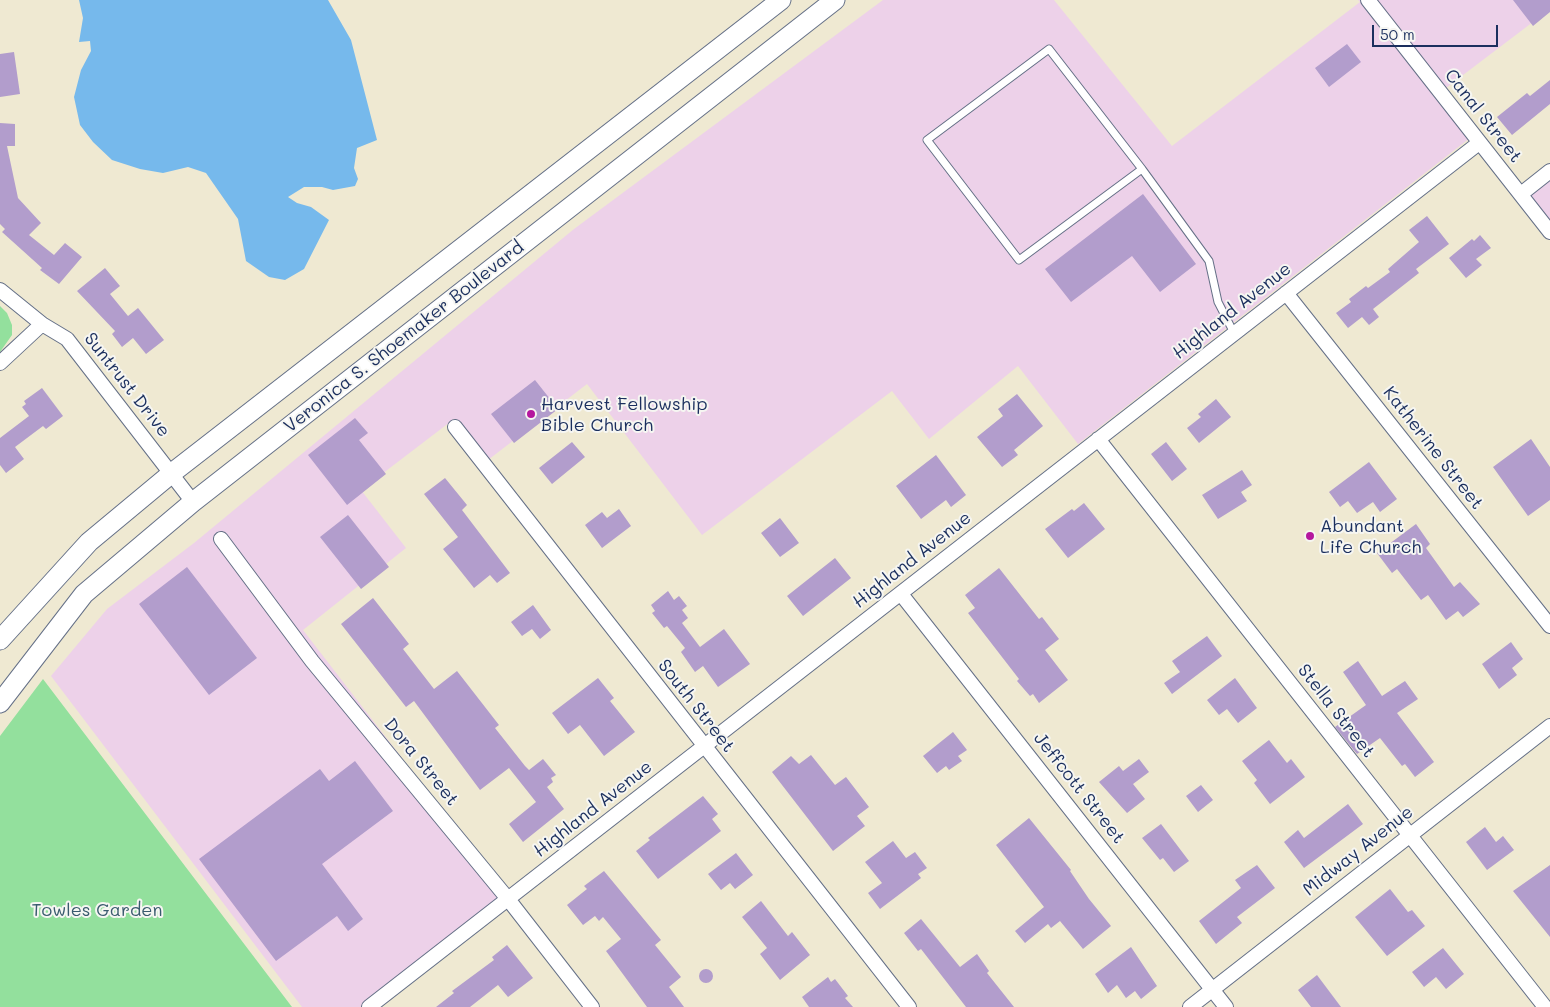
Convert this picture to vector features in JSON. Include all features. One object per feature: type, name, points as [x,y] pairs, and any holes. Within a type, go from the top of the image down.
[{"type":"street","name":"Veronica S. Shoemaker Boulevard","points":[[0,640],[89,542],[172,473],[781,0]]},
{"type":"street","name":"Veronica S. Shoemaker Boulevard","points":[[0,703],[84,594],[193,502],[835,0]]},
{"type":"street","name":"Canal Street","points":[[1368,0],[1478,143],[1550,232]]},
{"type":"street","name":"Highland Avenue","points":[[369,1007],[1478,143]]},
{"type":"street","points":[[1520,194],[1550,171]]},
{"type":"street","name":"Suntrust Drive","points":[[0,290],[42,324],[67,339],[172,473]]},
{"type":"street","name":"Katherine Street","points":[[1286,293],[1550,626]]},
{"type":"street","points":[[0,363],[42,324]]},
{"type":"street","name":"South Street","points":[[454,427],[703,747],[909,1007]]},
{"type":"street","name":"Stella Street","points":[[1098,439],[1545,1007]]},
{"type":"street","points":[[172,473],[193,502]]},
{"type":"street","name":"Dora Street","points":[[221,539],[312,661],[508,899],[592,1007]]},
{"type":"street","name":"Jeffcott Street","points":[[901,594],[1226,1007]]},
{"type":"street","name":"Midway Avenue","points":[[1190,1007],[1408,834],[1550,726]]},
{"type":"lane","points":[[1142,169],[1020,260],[927,140],[1049,49],[1142,169],[1209,261],[1218,302],[1234,333]]},
{"type":"shaded area","points":[[883,0],[1054,0],[1172,146],[1360,2],[1358,0],[1550,0],[1550,9],[1442,91],[1475,134],[1078,444],[1018,366],[929,439],[892,391],[702,535],[587,384],[488,460],[454,419],[361,490],[406,548],[303,630],[506,893],[360,1007],[302,1007],[51,676],[107,609],[194,543],[574,229]]},
{"type":"shaded area","points":[[1550,163],[1550,230],[1518,189]]},
{"type":"green space","points":[[0,306],[7,313],[12,325],[12,335],[0,352]]},
{"type":"green space","name":"Towles Garden","points":[[43,679],[292,1007],[0,1007],[0,736]]},
{"type":"water","points":[[79,0],[328,0],[351,40],[377,140],[357,148],[354,168],[358,179],[355,186],[333,190],[322,187],[304,187],[288,197],[297,203],[311,207],[329,220],[304,269],[285,280],[269,277],[246,261],[238,219],[206,173],[188,167],[163,173],[140,169],[112,160],[93,142],[80,125],[74,97],[81,70],[91,51],[90,41],[79,42],[83,18]]},
{"type":"building","points":[[1513,0],[1550,0],[1550,12],[1533,26]]},
{"type":"building","points":[[1347,44],[1361,62],[1329,87],[1315,68]]},
{"type":"building","points":[[14,52],[20,94],[0,97],[0,54]]},
{"type":"building","points":[[1550,80],[1550,104],[1512,135],[1497,117],[1527,93],[1530,96]]},
{"type":"building","points":[[0,123],[15,124],[15,146],[7,146],[18,198],[41,223],[29,235],[54,255],[65,243],[82,257],[59,284],[40,270],[42,268],[2,232],[5,229],[0,224]]},
{"type":"building","points":[[1143,194],[1196,264],[1160,292],[1132,256],[1071,302],[1045,269]]},
{"type":"building","points":[[1427,216],[1449,244],[1416,269],[1419,273],[1373,309],[1379,317],[1369,325],[1362,317],[1348,328],[1336,313],[1351,302],[1349,299],[1366,286],[1368,288],[1390,272],[1388,269],[1419,242],[1409,230]]},
{"type":"building","points":[[1480,235],[1491,248],[1476,259],[1482,265],[1466,278],[1449,258],[1472,239],[1474,241]]},
{"type":"building","points":[[105,268],[120,286],[110,294],[128,316],[138,308],[164,340],[146,354],[133,338],[122,347],[112,334],[115,331],[77,291]]},
{"type":"building","points":[[535,380],[558,409],[514,443],[491,414]]},
{"type":"building","points":[[42,388],[63,416],[46,429],[43,426],[15,447],[24,459],[6,473],[0,465],[0,438],[29,416],[22,407],[26,404],[24,401]]},
{"type":"building","points":[[1017,394],[1043,426],[1014,450],[1018,455],[1002,467],[977,437],[1003,416],[998,409]]},
{"type":"building","points":[[1216,399],[1231,417],[1199,443],[1187,428],[1201,417],[1198,414]]},
{"type":"building","points":[[355,418],[368,433],[359,440],[386,474],[347,505],[308,455]]},
{"type":"building","points":[[1531,439],[1550,467],[1550,500],[1528,516],[1493,467]]},
{"type":"building","points":[[572,442],[585,457],[552,484],[539,468]]},
{"type":"building","points":[[1166,442],[1187,469],[1172,481],[1151,454]]},
{"type":"building","points":[[936,455],[966,495],[951,507],[946,500],[921,519],[896,486]]},
{"type":"building","points":[[1369,462],[1397,499],[1380,512],[1373,502],[1357,513],[1348,501],[1340,507],[1329,492]]},
{"type":"building","points":[[1242,470],[1252,485],[1241,492],[1247,501],[1218,519],[1202,495]]},
{"type":"building","points":[[445,478],[467,505],[462,510],[510,573],[497,583],[490,575],[474,588],[443,549],[458,537],[424,494]]},
{"type":"building","points":[[1084,503],[1105,529],[1068,558],[1045,529],[1072,509],[1074,511]]},
{"type":"building","points":[[619,509],[631,526],[602,548],[585,525],[602,512],[607,518]]},
{"type":"building","points":[[348,515],[389,567],[361,589],[320,537]]},
{"type":"building","points":[[780,518],[799,543],[780,557],[761,533]]},
{"type":"building","points":[[1416,524],[1430,544],[1426,548],[1454,587],[1460,582],[1480,604],[1463,617],[1458,611],[1446,620],[1428,595],[1421,600],[1397,569],[1392,573],[1377,553]]},
{"type":"building","points":[[835,558],[851,578],[803,616],[787,596]]},
{"type":"building","points":[[187,567],[257,658],[209,695],[139,604]]},
{"type":"building","points":[[999,568],[1039,619],[1042,617],[1059,639],[1045,650],[1068,680],[1039,703],[1033,694],[1030,696],[1017,681],[1019,679],[968,613],[975,608],[965,595]]},
{"type":"building","points":[[668,591],[674,600],[679,596],[687,606],[682,610],[688,618],[682,623],[700,647],[724,629],[750,664],[718,687],[703,666],[695,672],[681,652],[685,648],[667,626],[664,628],[652,613],[655,611],[651,605]]},
{"type":"building","points":[[373,598],[409,644],[403,649],[434,689],[457,671],[499,725],[495,728],[525,766],[529,770],[543,759],[556,775],[551,778],[553,782],[547,787],[564,809],[523,842],[509,824],[536,802],[509,768],[480,790],[414,701],[406,707],[341,624]]},
{"type":"building","points":[[533,605],[551,630],[540,639],[532,629],[522,636],[511,622]]},
{"type":"building","points":[[1207,636],[1222,656],[1172,694],[1164,683],[1180,672],[1172,661]]},
{"type":"building","points":[[1511,642],[1523,659],[1512,668],[1517,675],[1499,689],[1482,664]]},
{"type":"building","points":[[1358,661],[1382,696],[1405,681],[1418,699],[1397,713],[1434,762],[1415,777],[1405,764],[1402,766],[1380,738],[1357,754],[1335,727],[1366,705],[1343,672]]},
{"type":"building","points":[[598,678],[614,698],[610,701],[635,732],[604,756],[580,725],[568,734],[552,713]]},
{"type":"building","points":[[1235,678],[1257,708],[1238,723],[1227,709],[1219,715],[1207,700]]},
{"type":"building","points":[[953,732],[967,750],[958,756],[962,761],[949,770],[946,766],[937,773],[923,756]]},
{"type":"building","points":[[1269,740],[1287,763],[1291,759],[1305,777],[1270,804],[1254,783],[1257,780],[1242,761]]},
{"type":"building","points":[[811,755],[835,785],[846,777],[869,807],[857,816],[865,826],[833,851],[772,772],[791,756],[799,764]]},
{"type":"building","points":[[1139,759],[1149,772],[1133,784],[1145,799],[1127,813],[1099,782],[1119,766],[1123,771]]},
{"type":"building","points":[[355,761],[393,811],[322,864],[363,919],[348,931],[337,916],[276,961],[199,859],[320,769],[329,781]]},
{"type":"building","points":[[1201,785],[1213,800],[1198,812],[1186,796]]},
{"type":"building","points":[[703,796],[718,814],[712,819],[721,831],[658,879],[636,851],[650,840],[648,838]]},
{"type":"building","points":[[1348,804],[1363,824],[1304,868],[1284,842],[1298,830],[1304,838]]},
{"type":"building","points":[[1029,818],[1071,870],[1089,899],[1111,926],[1083,949],[1060,921],[1051,928],[1048,924],[1025,943],[1015,931],[1044,907],[996,845]]},
{"type":"building","points":[[1161,824],[1189,861],[1174,872],[1163,858],[1160,860],[1142,838]]},
{"type":"building","points":[[1485,827],[1496,842],[1503,836],[1514,850],[1487,870],[1466,842]]},
{"type":"building","points":[[893,841],[906,858],[915,852],[927,868],[918,874],[921,878],[880,909],[868,893],[882,883],[865,862]]},
{"type":"building","points":[[736,853],[753,875],[735,889],[730,883],[721,890],[708,874]]},
{"type":"building","points":[[1257,865],[1275,888],[1237,917],[1242,923],[1216,944],[1199,921],[1241,888],[1235,880]]},
{"type":"building","points":[[1550,865],[1550,937],[1513,891]]},
{"type":"building","points":[[604,871],[661,940],[655,945],[681,977],[669,987],[684,1007],[647,1007],[606,951],[621,939],[603,917],[599,921],[595,916],[583,925],[567,905],[587,889],[584,886]]},
{"type":"building","points":[[1390,889],[1408,912],[1412,910],[1425,926],[1387,956],[1355,917]]},
{"type":"building","points":[[761,901],[788,936],[792,932],[810,955],[780,980],[760,954],[767,948],[742,917]]},
{"type":"building","points":[[921,919],[960,967],[977,954],[989,971],[987,973],[1014,1007],[966,1007],[921,949],[918,951],[904,933]]},
{"type":"building","points":[[507,945],[533,978],[508,997],[498,985],[470,1007],[436,1007],[454,993],[452,991],[494,960],[492,957]]},
{"type":"building","points":[[1131,947],[1157,986],[1141,999],[1135,991],[1126,998],[1117,985],[1108,993],[1095,974]]},
{"type":"building","points":[[1443,948],[1464,974],[1446,989],[1436,977],[1424,987],[1412,972]]},
{"type":"building","points":[[703,969],[709,969],[713,976],[709,983],[703,983],[699,979],[699,973]]},
{"type":"building","points":[[1317,975],[1341,1007],[1311,1007],[1298,990]]},
{"type":"building","points":[[828,977],[831,982],[835,979],[848,996],[845,998],[853,1007],[809,1007],[802,997]]},
{"type":"place","name":"Harvest Fellowship Bible Church","points":[[531,414]]},
{"type":"place","name":"Abundant Life Church","points":[[1310,536]]}]
